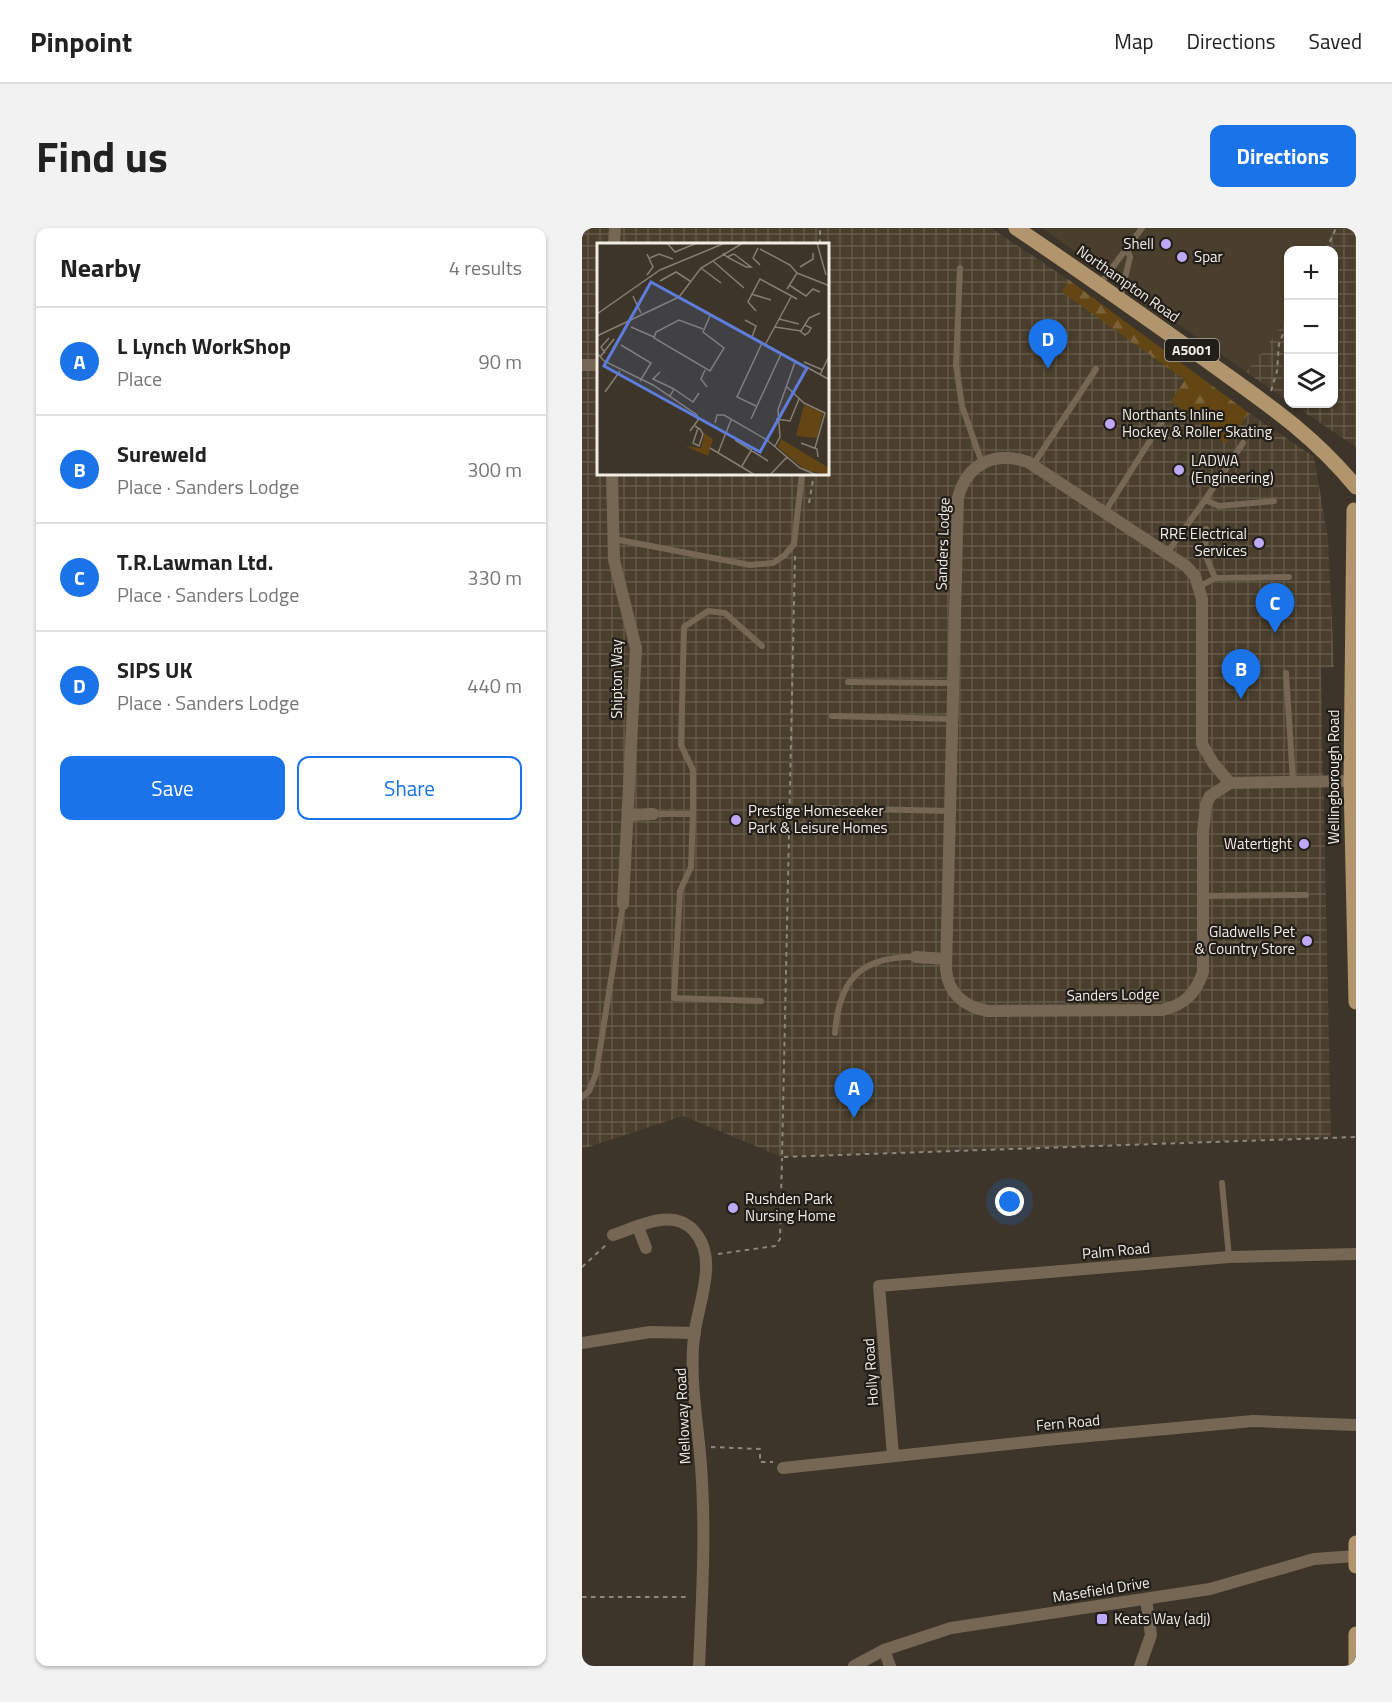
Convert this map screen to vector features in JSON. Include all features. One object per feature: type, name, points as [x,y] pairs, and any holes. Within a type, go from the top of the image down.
[{"type":"main road","name":"Northampton Road","points":[[1016,228],[1267,404],[1315,441],[1356,488]]},
{"type":"main road","name":"A5001","points":[[1355,511],[1350,498],[1356,488]]},
{"type":"main road","name":"Wellingborough Road","points":[[1355,511],[1352,781],[1356,1002]]},
{"type":"main road","points":[[1356,1543],[1356,1566]]},
{"type":"main road","points":[[1356,1634],[1356,1666]]},
{"type":"street","points":[[614,243],[615,228]]},
{"type":"street","points":[[982,463],[1008,457],[1033,465],[1186,566],[1199,587],[1202,599],[1202,744],[1213,763],[1230,783],[1352,781]]},
{"type":"street","name":"Sanders Lodge","points":[[982,463],[967,477],[958,498],[946,959],[947,979],[951,990],[968,1006],[977,1010],[1171,1008],[1189,998],[1198,986],[1203,972],[1206,805],[1218,789],[1230,783]]},
{"type":"street","name":"Shipton Way","points":[[612,476],[614,560],[636,648],[623,904]]},
{"type":"street","points":[[628,815],[653,814]]},
{"type":"street","points":[[916,957],[946,959]]},
{"type":"street","points":[[613,1235],[659,1220],[675,1219],[694,1231],[703,1243],[706,1256]]},
{"type":"street","points":[[638,1227],[646,1248]]},
{"type":"street","name":"Palm Road","points":[[879,1286],[1229,1257],[1356,1254]]},
{"type":"street","name":"Melloway Road","points":[[699,1666],[702,1597],[699,1446],[694,1396],[695,1333],[706,1256]]},
{"type":"street","name":"Holly Road","points":[[879,1286],[892,1455]]},
{"type":"street","points":[[582,1343],[650,1332],[695,1333]]},
{"type":"street","name":"Fern Road","points":[[783,1468],[892,1455],[1254,1421],[1356,1425]]},
{"type":"street","name":"Masefield Drive","points":[[854,1666],[884,1650],[951,1628],[1220,1587],[1314,1559],[1356,1556]]},
{"type":"street","points":[[1140,1666],[1151,1635],[1146,1599]]},
{"type":"street","points":[[884,1650],[890,1666]]},
{"type":"lane","points":[[1100,285],[1142,228]]},
{"type":"lane","points":[[1120,299],[1130,256],[1127,248]]},
{"type":"lane","points":[[960,268],[956,364],[962,406],[982,463]]},
{"type":"lane","points":[[1033,465],[1096,369]]},
{"type":"lane","points":[[1105,512],[1168,412]]},
{"type":"lane","points":[[1167,553],[1243,443]]},
{"type":"lane","points":[[614,539],[750,565],[773,563],[786,555],[794,544],[802,476]]},
{"type":"lane","points":[[1205,500],[1219,506],[1274,501]]},
{"type":"lane","points":[[1206,529],[1205,554],[1215,578]]},
{"type":"lane","points":[[1199,587],[1215,578],[1288,577]]},
{"type":"lane","points":[[761,1001],[675,998],[680,891],[691,867],[693,813],[693,770],[681,745],[684,627],[708,611],[725,613],[762,646]]},
{"type":"lane","points":[[1286,674],[1293,782]]},
{"type":"lane","points":[[848,682],[953,683]]},
{"type":"lane","points":[[832,716],[953,719]]},
{"type":"lane","points":[[818,808],[950,811]]},
{"type":"lane","points":[[653,814],[693,813]]},
{"type":"lane","points":[[1203,896],[1306,895]]},
{"type":"lane","points":[[582,1097],[589,1091],[596,1074],[623,904]]},
{"type":"lane","points":[[835,1032],[841,996],[845,986],[858,972],[886,958],[916,957]]},
{"type":"lane","points":[[1222,1183],[1229,1257]]},
{"type":"path","points":[[1328,246],[1336,228]]},
{"type":"path","points":[[1267,404],[1277,371],[1279,344],[1284,332]]},
{"type":"path","points":[[790,809],[818,808]]},
{"type":"path","points":[[706,1256],[775,1246],[780,1239],[782,1157]]},
{"type":"path","points":[[582,1267],[601,1246],[612,1242],[613,1235]]},
{"type":"path","points":[[699,1446],[760,1449],[760,1462],[774,1462],[783,1468]]},
{"type":"path","points":[[582,1597],[702,1597]]},
{"type":"shaded area","points":[[582,228],[991,228],[1069,280],[1063,292],[1186,380],[1172,402],[1226,444],[1249,413],[1314,457],[1328,538],[1334,667],[1321,668],[1331,1137],[782,1157],[683,1116],[582,1149]]},
{"type":"shaded area","points":[[1042,228],[1335,228],[1326,246],[1284,246],[1284,320],[1277,333],[1246,372]]},
{"type":"shaded area","points":[[1335,228],[1356,228],[1356,447],[1298,408],[1338,408],[1338,246],[1326,246]]},
{"type":"shaded area","points":[[1284,320],[1284,398],[1246,372],[1277,333]]},
{"type":"green space","points":[[1069,280],[1249,413],[1226,444],[1171,401],[1185,380],[1062,292]]},
{"type":"place","name":"Shell","points":[[1166,244]]},
{"type":"place","name":"Spar","points":[[1182,257]]},
{"type":"place","name":"SIPS UK","points":[[1048,369]]},
{"type":"place","name":"Northants Inline Hockey & Roller Skating","points":[[1110,424]]},
{"type":"place","name":"LADWA (Engineering)","points":[[1179,470]]},
{"type":"place","name":"RRE Electrical Services","points":[[1259,543]]},
{"type":"place","name":"T.R.Lawman Ltd.","points":[[1275,633]]},
{"type":"place","name":"Sureweld","points":[[1241,699]]},
{"type":"place","name":"Prestige Homeseeker Park & Leisure Homes","points":[[736,820]]},
{"type":"place","name":"Watertight","points":[[1304,844]]},
{"type":"place","name":"Gladwells Pet & Country Store","points":[[1307,941]]},
{"type":"place","name":"L Lynch WorkShop","points":[[854,1118]]},
{"type":"place","name":"Rushden Park Nursing Home","points":[[733,1208]]},
{"type":"place","name":"Keats Way (adj)","points":[[1102,1619]]}]
